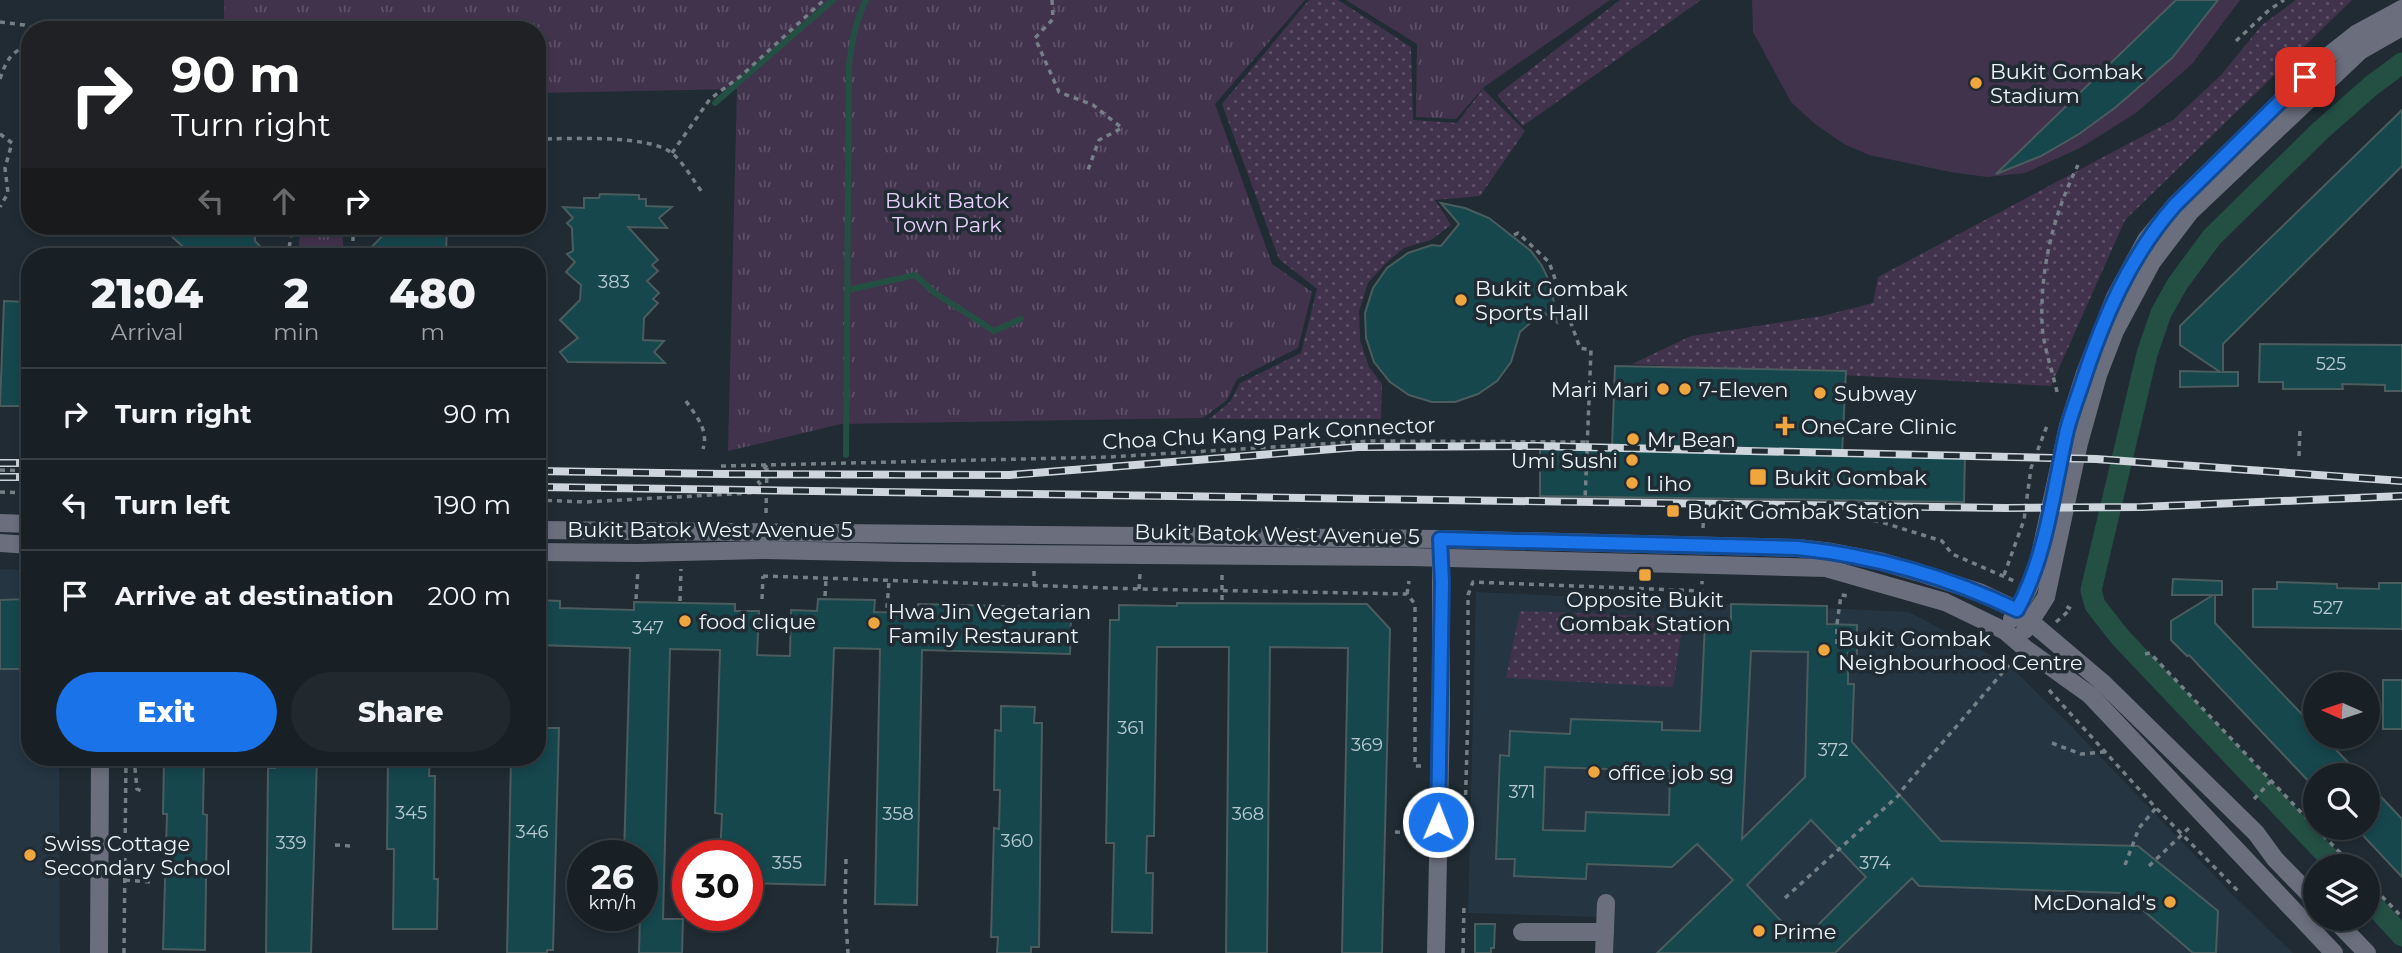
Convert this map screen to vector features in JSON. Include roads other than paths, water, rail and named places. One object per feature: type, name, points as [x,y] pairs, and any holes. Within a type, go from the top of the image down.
[{"type":"street","points":[[2024,616],[2068,426],[2085,373],[2115,297],[2147,240],[2175,205],[2323,60],[2356,34],[2402,9]]},
{"type":"street","points":[[2011,636],[2024,616],[2046,597],[2079,443],[2098,375],[2115,331],[2152,262],[2190,212],[2360,51],[2402,26]]},
{"type":"street","points":[[0,523],[21,524]]},
{"type":"street","name":"Bukit Batok West Avenue 5","points":[[546,530],[1440,539],[1798,548],[1879,561],[1979,592],[2024,616],[2102,682],[2256,833],[2275,859],[2303,888]]},
{"type":"street","points":[[1436,953],[1441,716],[1440,539]]},
{"type":"street","points":[[0,543],[21,544]]},
{"type":"street","name":"Bukit Batok West Avenue 5","points":[[546,552],[764,550],[1441,559],[1826,568],[1945,602],[2011,636],[2090,695],[2334,953]]},
{"type":"street","points":[[99,953],[100,766]]},
{"type":"street","points":[[1604,953],[1606,903]]},
{"type":"street","points":[[2346,931],[2367,953]]},
{"type":"street","points":[[1522,932],[1605,932]]},
{"type":"waterway","points":[[715,103],[833,0]]},
{"type":"waterway","points":[[846,455],[849,65],[857,24],[866,0]]},
{"type":"waterway","points":[[2326,854],[2120,637],[2095,605],[2091,590],[2147,354],[2161,313],[2178,283],[2212,237],[2320,131],[2402,63]]},
{"type":"waterway","points":[[848,290],[915,275],[935,293],[994,331],[1021,319]]},
{"type":"waterway","points":[[2380,912],[2402,936]]},
{"type":"railway","points":[[546,471],[1010,475],[1358,447],[1538,446],[2096,459],[2402,481]]},
{"type":"railway","points":[[0,463],[21,463]]},
{"type":"railway","points":[[0,477],[21,477]]},
{"type":"railway","points":[[546,487],[2006,508],[2141,507],[2402,496]]},
{"type":"place","name":"Bukit Gombak Stadium","points":[[1976,83]]},
{"type":"place","name":"Bukit Gombak Sports Hall","points":[[1461,300]]},
{"type":"place","name":"Mari Mari","points":[[1663,389]]},
{"type":"place","name":"7-Eleven","points":[[1685,389]]},
{"type":"place","name":"Subway","points":[[1820,393]]},
{"type":"place","name":"OneCare Clinic","points":[[1785,426]]},
{"type":"place","name":"Mr Bean","points":[[1633,439]]},
{"type":"place","name":"Umi Sushi","points":[[1632,460]]},
{"type":"place","name":"Bukit Gombak","points":[[1758,477]]},
{"type":"place","name":"Liho","points":[[1632,483]]},
{"type":"place","name":"Bukit Gombak Station","points":[[1673,511]]},
{"type":"place","name":"Opposite Bukit Gombak Station","points":[[1645,575]]},
{"type":"place","name":"food clique","points":[[685,621]]},
{"type":"place","name":"Hwa Jin Vegetarian Family Restaurant","points":[[874,623]]},
{"type":"place","name":"Bukit Gombak Neighbourhood Centre","points":[[1824,650]]},
{"type":"place","name":"office job sg","points":[[1594,772]]},
{"type":"place","name":"Swiss Cottage Secondary School","points":[[30,855]]},
{"type":"place","name":"McDonald's","points":[[2170,902]]},
{"type":"place","name":"Prime","points":[[1759,931]]},
{"type":"park label","name":"Bukit Batok Town Park","points":[[947,212]]}]
